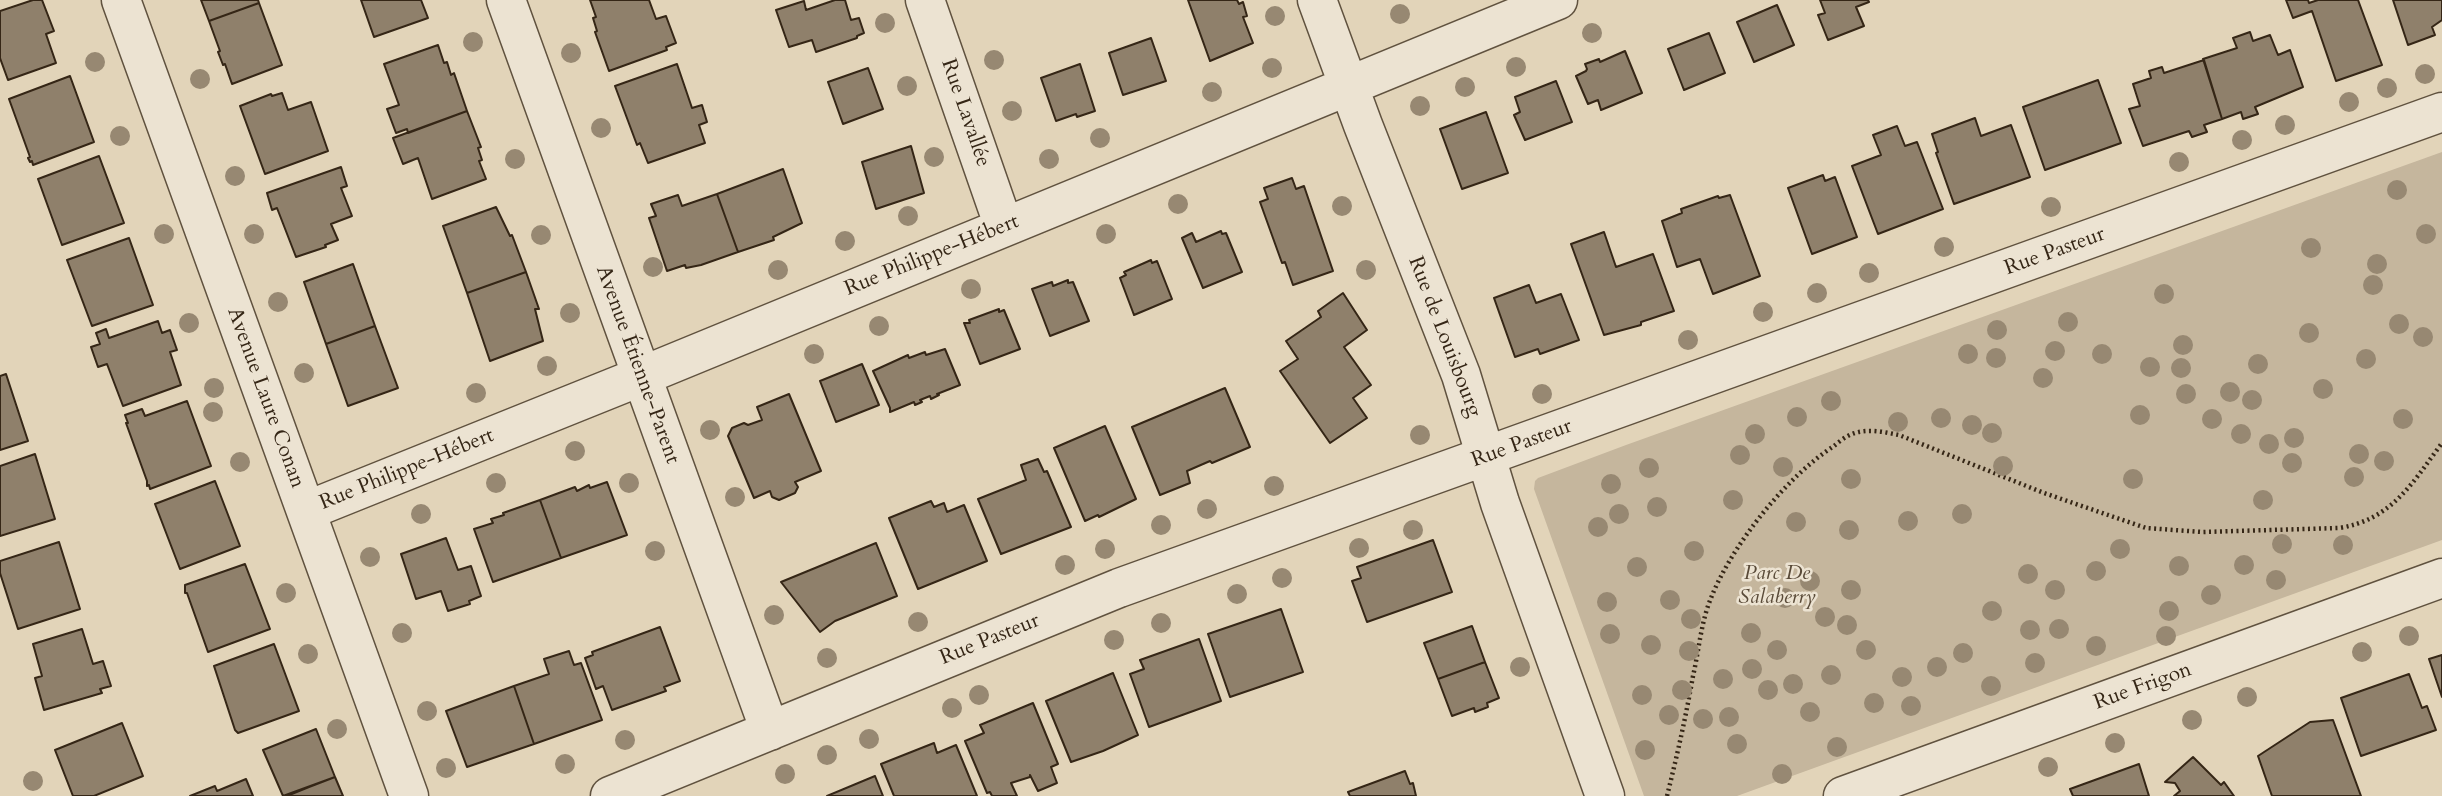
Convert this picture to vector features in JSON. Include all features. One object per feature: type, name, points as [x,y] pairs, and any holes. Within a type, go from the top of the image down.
[{"type":"street","name":"Avenue Laure Conan","points":[[121,0],[409,796]]},
{"type":"street","name":"Avenue Étienne-Parent","points":[[506,0],[769,731]]},
{"type":"street","name":"Rue Lavallée","points":[[925,0],[1004,227]]},
{"type":"street","name":"Rue de Louisbourg","points":[[1317,0],[1461,376],[1500,503],[1605,796]]},
{"type":"street","name":"Rue Philippe-Hébert","points":[[306,511],[1558,0]]},
{"type":"street","name":"Rue Pasteur","points":[[610,796],[1119,588],[2442,112]]},
{"type":"street","name":"Rue Frigon","points":[[1843,796],[2442,578]]},
{"type":"path","points":[[1667,796],[1710,599],[1720,579],[1734,554],[1772,502],[1802,471],[1852,434],[1874,430],[1899,435],[2146,528],[2202,532],[2358,526],[2393,505],[2442,443]]},
{"type":"green space","name":"Parc De Salaberry","points":[[2442,152],[2442,540],[1737,796],[1644,796],[1534,489],[1538,478]]},
{"type":"building","points":[[33,0],[42,0],[54,31],[46,34],[56,63],[8,80],[0,58],[0,11]]},
{"type":"building","points":[[201,0],[258,0],[259,3],[209,21]]},
{"type":"building","points":[[361,0],[421,0],[428,18],[374,37]]},
{"type":"building","points":[[590,0],[649,0],[656,19],[666,16],[676,43],[666,47],[667,50],[609,71],[595,32],[597,31],[593,18],[596,17]]},
{"type":"building","points":[[835,0],[845,0],[851,20],[859,18],[864,33],[816,52],[812,40],[789,47],[776,10],[804,1],[806,10]]},
{"type":"building","points":[[1188,0],[1237,0],[1239,4],[1243,2],[1247,16],[1243,17],[1253,43],[1210,61]]},
{"type":"building","points":[[1820,0],[1868,0],[1869,2],[1856,7],[1864,26],[1828,40],[1818,15],[1825,13]]},
{"type":"building","points":[[2286,0],[2308,0],[2309,3],[2318,0],[2358,0],[2382,65],[2336,81],[2312,11],[2293,18]]},
{"type":"building","points":[[2393,0],[2442,0],[2442,20],[2432,27],[2435,35],[2408,45]]},
{"type":"building","points":[[259,3],[282,65],[232,84],[218,52],[220,51],[209,21]]},
{"type":"building","points":[[1777,5],[1794,45],[1754,62],[1737,22]]},
{"type":"building","points":[[2250,32],[2253,41],[2270,35],[2278,55],[2290,50],[2303,87],[2255,107],[2258,114],[2243,119],[2241,112],[2222,119],[2203,59],[2237,48],[2233,38]]},
{"type":"building","points":[[1709,33],[1725,73],[1684,90],[1668,49]]},
{"type":"building","points":[[1151,38],[1166,81],[1123,95],[1109,53]]},
{"type":"building","points":[[438,45],[444,63],[447,62],[451,75],[454,73],[467,111],[408,133],[407,129],[396,133],[387,109],[399,105],[384,64]]},
{"type":"building","points":[[1625,51],[1642,93],[1601,110],[1598,100],[1588,104],[1576,76],[1586,71],[1585,64],[1599,59],[1600,62]]},
{"type":"building","points":[[2204,60],[2222,119],[2204,125],[2207,132],[2192,137],[2189,131],[2143,146],[2129,109],[2140,106],[2133,84],[2151,78],[2149,71],[2162,67],[2164,73]]},
{"type":"building","points":[[677,64],[692,108],[702,105],[707,122],[699,125],[705,143],[648,163],[640,143],[637,145],[615,86]]},
{"type":"building","points":[[1080,64],[1095,111],[1056,121],[1041,78]]},
{"type":"building","points":[[868,68],[883,109],[843,124],[828,82]]},
{"type":"building","points":[[70,76],[94,142],[33,165],[28,158],[30,157],[9,99]]},
{"type":"building","points":[[2098,80],[2121,143],[2045,170],[2023,107]]},
{"type":"building","points":[[1556,81],[1572,122],[1525,140],[1514,115],[1520,112],[1515,97]]},
{"type":"building","points":[[282,93],[288,110],[311,102],[328,151],[265,174],[240,106],[271,94]]},
{"type":"building","points":[[467,111],[481,147],[478,148],[482,160],[479,161],[486,179],[432,199],[418,158],[403,164],[393,138]]},
{"type":"building","points":[[1486,112],[1508,173],[1462,189],[1440,129]]},
{"type":"building","points":[[1975,118],[1981,136],[2011,125],[2030,177],[1954,204],[1932,134]]},
{"type":"building","points":[[1897,126],[1905,146],[1917,142],[1943,209],[1878,234],[1852,166],[1881,155],[1873,135]]},
{"type":"building","points":[[911,146],[924,193],[876,209],[862,162]]},
{"type":"building","points":[[99,156],[124,223],[62,245],[38,179]]},
{"type":"building","points":[[341,167],[347,186],[341,188],[352,216],[331,224],[338,240],[296,257],[277,208],[272,210],[267,193]]},
{"type":"building","points":[[783,169],[802,223],[773,237],[774,240],[738,252],[717,194]]},
{"type":"building","points":[[1823,175],[1825,181],[1835,177],[1857,237],[1812,254],[1788,188]]},
{"type":"building","points":[[1292,178],[1296,189],[1304,186],[1333,271],[1293,285],[1260,202],[1268,199],[1264,188]]},
{"type":"building","points":[[717,194],[738,252],[701,265],[686,268],[685,265],[667,271],[649,218],[656,216],[651,204],[678,195],[682,206]]},
{"type":"building","points":[[1730,195],[1760,276],[1713,294],[1700,259],[1677,267],[1662,221],[1682,213],[1681,209],[1718,196]]},
{"type":"building","points":[[496,207],[510,236],[512,235],[526,272],[467,293],[443,226]]},
{"type":"building","points":[[1221,231],[1222,234],[1226,233],[1242,272],[1203,288],[1182,238],[1192,233],[1196,242]]},
{"type":"building","points":[[1604,232],[1616,267],[1653,254],[1674,311],[1641,322],[1641,325],[1604,335],[1571,244]]},
{"type":"building","points":[[129,238],[153,305],[92,326],[67,260]]},
{"type":"building","points":[[1151,260],[1152,263],[1157,261],[1172,299],[1134,315],[1120,278],[1126,275],[1124,272]]},
{"type":"building","points":[[353,264],[375,326],[326,344],[304,282]]},
{"type":"building","points":[[526,272],[539,309],[535,309],[543,341],[490,361],[467,293]]},
{"type":"building","points":[[1068,280],[1068,283],[1073,282],[1089,321],[1050,336],[1032,289],[1052,282],[1053,286]]},
{"type":"building","points":[[1529,285],[1536,303],[1561,294],[1579,340],[1540,354],[1538,349],[1515,357],[1494,298]]},
{"type":"building","points":[[1343,293],[1367,330],[1344,347],[1371,385],[1353,398],[1367,418],[1330,443],[1280,371],[1298,359],[1286,341],[1321,317],[1318,311]]},
{"type":"building","points":[[999,309],[999,312],[1004,310],[1020,349],[980,364],[964,323],[970,323],[969,320]]},
{"type":"building","points":[[158,321],[162,333],[170,330],[177,350],[170,352],[181,385],[123,406],[107,364],[98,367],[91,347],[100,344],[96,333],[106,329],[109,338]]},
{"type":"building","points":[[375,326],[398,388],[348,406],[326,344]]},
{"type":"building","points":[[945,349],[960,385],[931,399],[930,396],[915,405],[914,402],[890,412],[873,371],[908,355],[909,358]]},
{"type":"building","points":[[862,364],[879,405],[836,422],[820,381]]},
{"type":"building","points":[[6,374],[28,441],[0,450],[0,376]]},
{"type":"building","points":[[1225,388],[1250,447],[1187,471],[1190,483],[1160,495],[1132,427]]},
{"type":"building","points":[[789,394],[821,471],[795,482],[798,487],[795,493],[779,500],[772,497],[770,491],[754,498],[728,436],[732,428],[762,420],[757,407]]},
{"type":"building","points":[[187,401],[211,466],[150,489],[125,415],[142,409],[145,416]]},
{"type":"building","points":[[1105,426],[1136,499],[1085,521],[1054,448]]},
{"type":"building","points":[[35,454],[55,519],[0,536],[0,466]]},
{"type":"building","points":[[1038,459],[1044,472],[1047,471],[1071,527],[1001,554],[978,499],[1026,480],[1021,465]]},
{"type":"building","points":[[215,481],[240,546],[180,569],[155,504]]},
{"type":"building","points":[[607,482],[627,535],[561,558],[540,500],[575,487],[577,491],[589,485],[590,488]]},
{"type":"building","points":[[540,500],[561,558],[493,582],[474,529],[493,523],[491,519],[504,515],[503,513]]},
{"type":"building","points":[[931,501],[934,507],[944,503],[947,512],[964,505],[987,561],[918,589],[889,518]]},
{"type":"building","points":[[446,538],[458,570],[471,566],[481,596],[469,601],[470,604],[448,611],[441,591],[416,599],[401,554]]},
{"type":"building","points":[[1433,540],[1452,592],[1367,622],[1352,581],[1361,578],[1357,567]]},
{"type":"building","points":[[59,542],[80,609],[18,629],[0,573],[0,561]]},
{"type":"building","points":[[876,543],[897,596],[835,621],[820,632],[781,582]]},
{"type":"building","points":[[245,564],[270,629],[208,652],[185,593],[185,585]]},
{"type":"building","points":[[1281,609],[1303,672],[1230,697],[1208,634]]},
{"type":"building","points":[[1472,626],[1485,662],[1438,679],[1424,643]]},
{"type":"building","points":[[660,627],[680,681],[664,687],[666,691],[612,710],[603,686],[596,689],[585,658],[593,655],[592,652]]},
{"type":"building","points":[[82,629],[93,664],[103,661],[111,686],[100,689],[102,693],[44,710],[35,678],[42,676],[33,644]]},
{"type":"building","points":[[1199,639],[1221,701],[1149,727],[1130,674],[1144,669],[1140,660]]},
{"type":"building","points":[[274,644],[299,711],[238,733],[214,666]]},
{"type":"building","points":[[569,651],[574,665],[581,663],[602,720],[534,744],[514,686],[549,674],[544,659]]},
{"type":"building","points":[[2442,655],[2442,697],[2429,659]]},
{"type":"building","points":[[1485,662],[1499,698],[1487,703],[1488,707],[1475,712],[1474,708],[1452,716],[1438,679]]},
{"type":"building","points":[[1113,673],[1138,735],[1071,762],[1046,701]]},
{"type":"building","points":[[2409,674],[2422,708],[2427,706],[2436,730],[2361,756],[2341,698]]},
{"type":"building","points":[[514,686],[534,744],[467,767],[446,711]]},
{"type":"building","points":[[1033,703],[1058,764],[1051,767],[1057,783],[1038,791],[1030,775],[1011,783],[1017,796],[992,796],[990,792],[987,793],[965,741],[984,733],[980,725]]},
{"type":"building","points":[[2333,720],[2361,796],[2272,796],[2258,756],[2310,722]]},
{"type":"building","points":[[122,723],[143,776],[94,796],[73,796],[55,750]]},
{"type":"building","points":[[316,729],[335,777],[283,796],[263,750]]},
{"type":"building","points":[[934,743],[937,753],[956,745],[977,796],[894,796],[881,764]]},
{"type":"building","points":[[2193,757],[2221,785],[2224,782],[2234,796],[2174,796],[2180,791],[2175,783],[2165,782]]},
{"type":"building","points":[[2139,764],[2149,796],[2073,796],[2070,789]]},
{"type":"building","points":[[1405,771],[1410,784],[1413,783],[1416,796],[1350,796],[1348,792]]},
{"type":"building","points":[[875,776],[883,796],[827,796]]},
{"type":"building","points":[[335,777],[343,796],[287,796],[309,787]]},
{"type":"building","points":[[246,779],[253,796],[190,796],[215,786],[217,791]]}]
